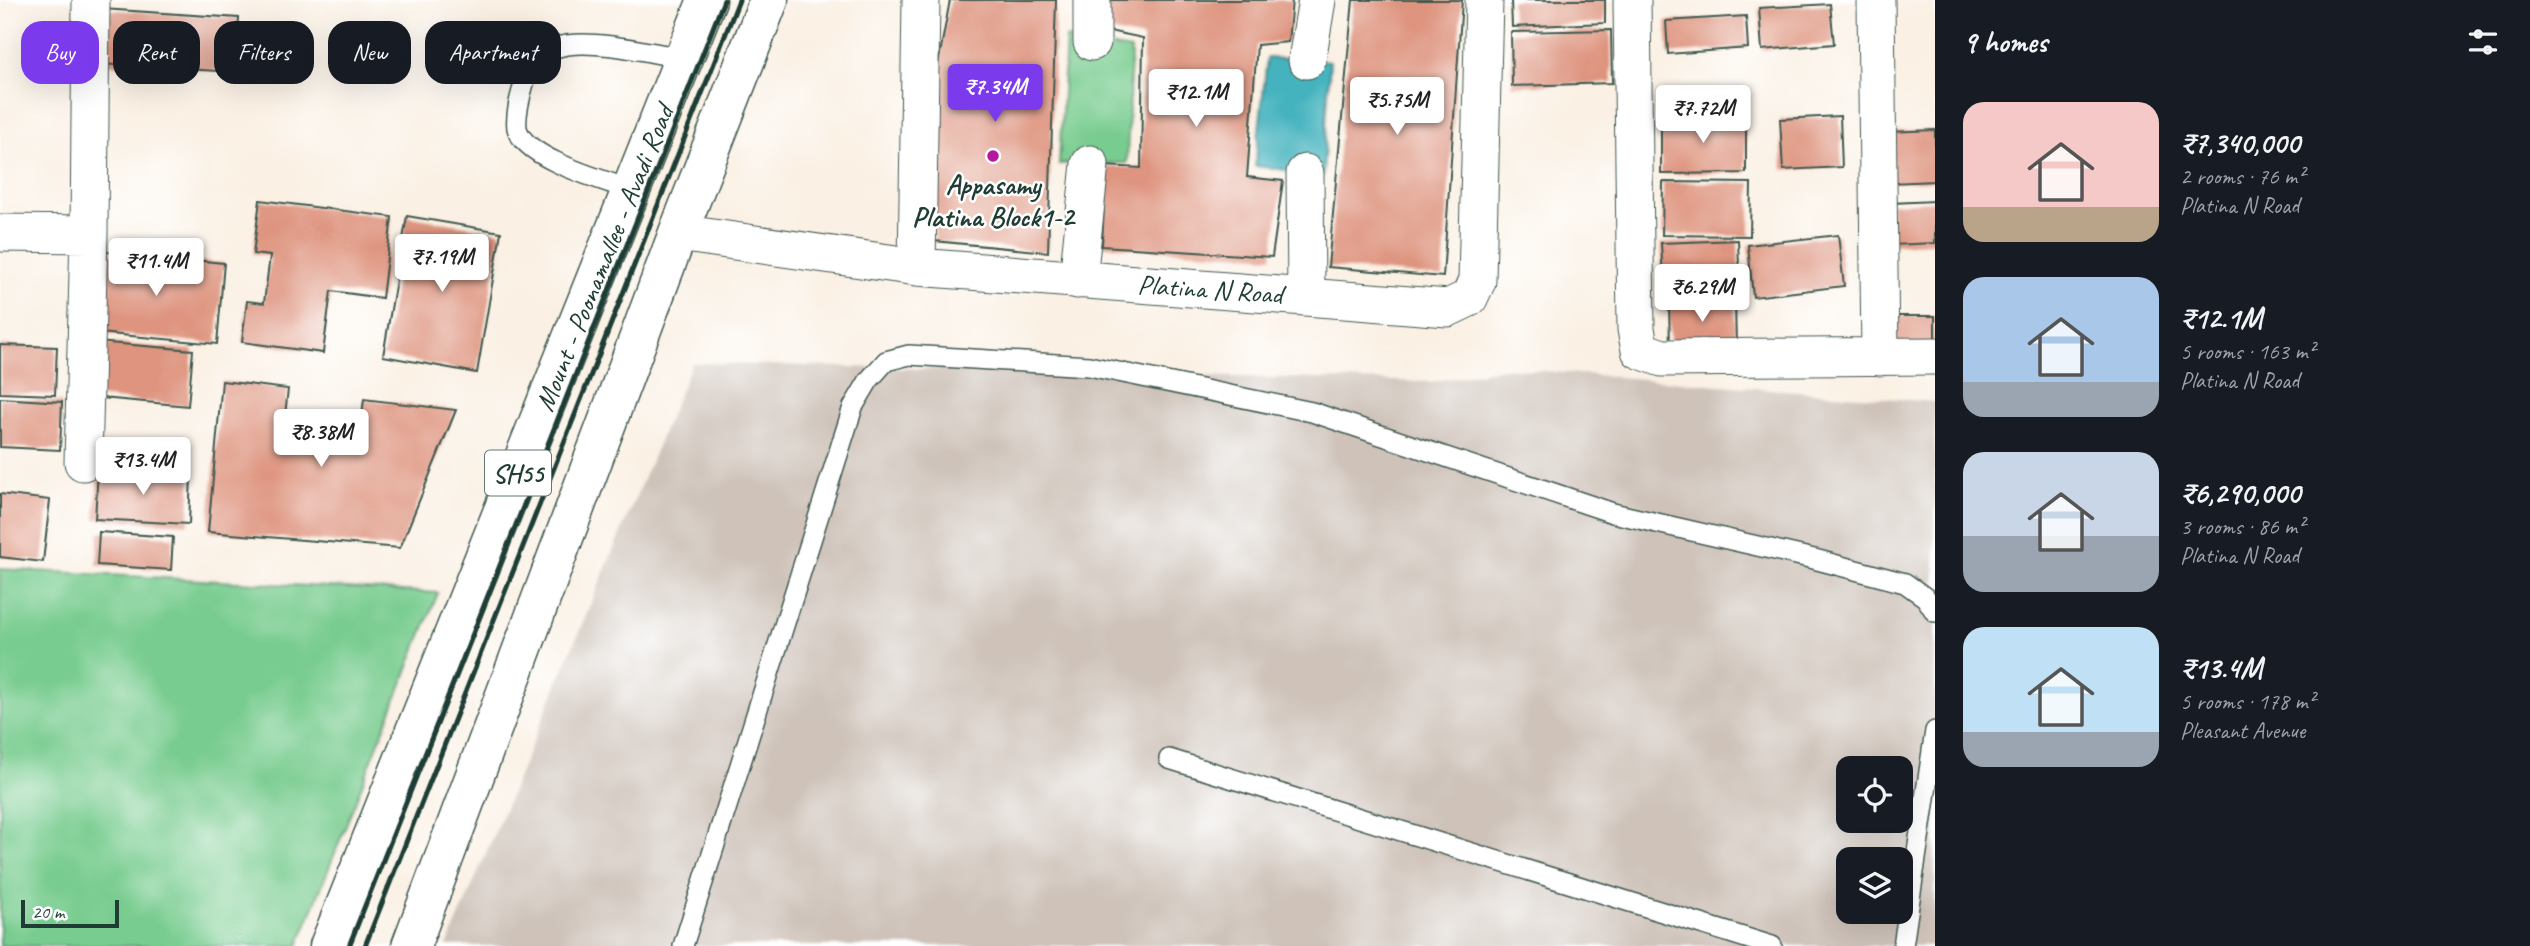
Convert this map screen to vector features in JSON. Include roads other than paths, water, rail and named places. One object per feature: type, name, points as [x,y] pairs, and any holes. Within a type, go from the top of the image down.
[{"type":"main road","name":"Mount - Poonamallee - Avadi Road","points":[[329,946],[707,0]]},
{"type":"main road","name":"Mount - Poonamallee - Avadi Road","points":[[411,946],[678,233],[769,0]]},
{"type":"street","points":[[83,461],[91,0]]},
{"type":"street","points":[[917,267],[921,0]]},
{"type":"street","points":[[1092,43],[1093,0]]},
{"type":"street","points":[[1307,60],[1317,0]]},
{"type":"street","name":"Platina N Road","points":[[678,233],[917,267],[1448,308],[1469,298],[1477,281],[1484,0]]},
{"type":"street","points":[[1632,0],[1636,329],[1640,350],[1662,358],[1935,356]]},
{"type":"street","points":[[1876,0],[1880,357]]},
{"type":"street","points":[[1078,279],[1090,164]]},
{"type":"street","points":[[1305,173],[1307,297]]},
{"type":"street","points":[[0,233],[89,234]]},
{"type":"lane","points":[[631,190],[546,157],[524,142],[517,128],[518,109],[527,75],[534,62],[547,50],[566,45],[588,44],[684,58]]},
{"type":"lane","points":[[682,946],[853,407],[869,380],[886,360],[909,355],[1089,366],[1312,412],[1613,513],[1814,559],[1905,583],[1926,598],[1935,612]]},
{"type":"lane","points":[[1903,946],[1935,731]]},
{"type":"lane","points":[[1169,759],[1772,946]]},
{"type":"water","points":[[1267,58],[1330,61],[1323,175],[1255,166]]},
{"type":"railway","points":[[349,946],[724,0]]},
{"type":"railway","points":[[365,946],[739,0]]},
{"type":"place","name":"Appasamy Platina Block1-2","points":[[993,156]]}]
